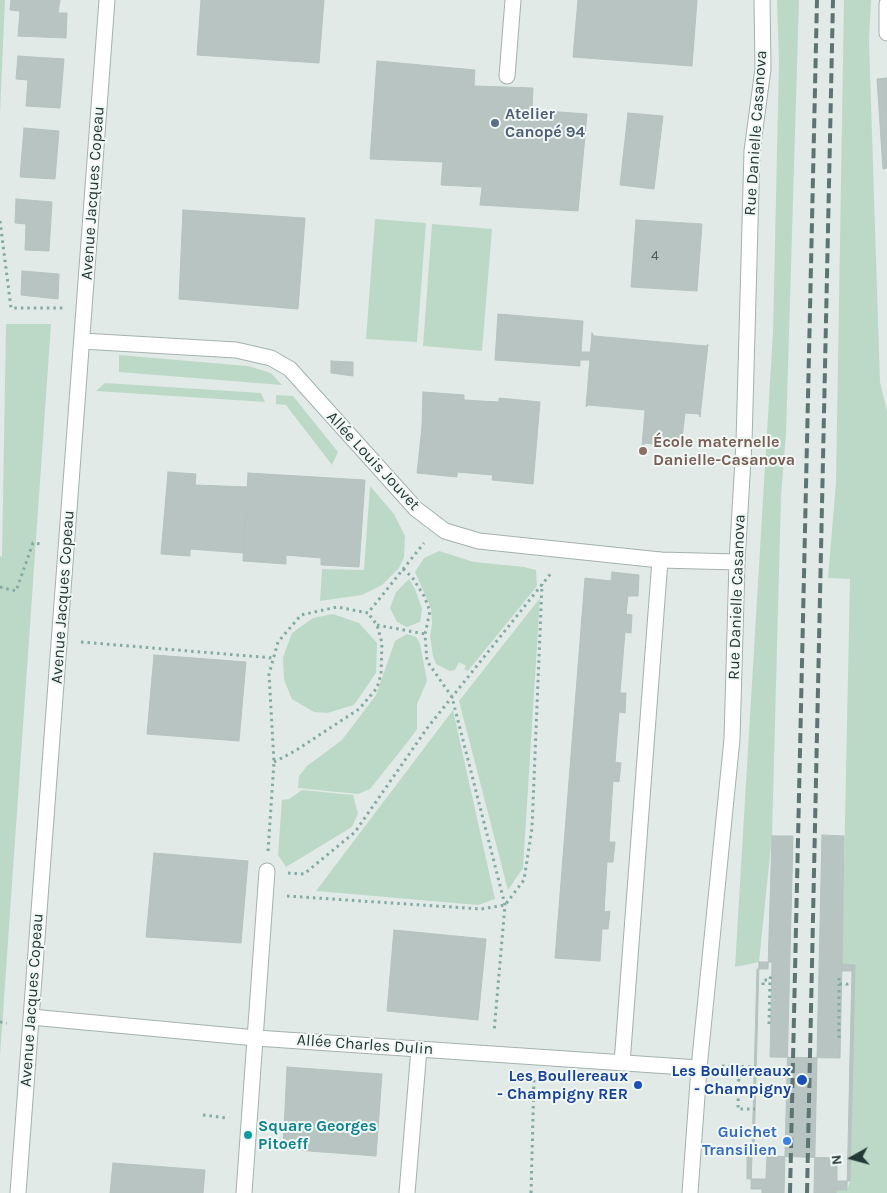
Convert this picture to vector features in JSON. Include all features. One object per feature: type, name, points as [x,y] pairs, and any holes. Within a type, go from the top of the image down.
[{"type":"street","name":"Avenue Jacques Copeau","points":[[18,1193],[107,0]]},
{"type":"street","points":[[507,76],[513,0]]},
{"type":"street","name":"Rue Danielle Casanova","points":[[690,1193],[699,1068],[732,739],[737,562],[744,442],[752,151],[763,69],[762,0]]},
{"type":"street","points":[[887,4],[887,33]]},
{"type":"street","name":"Allée Louis Jouvet","points":[[82,341],[236,350],[271,358],[290,369],[416,509],[445,531],[479,541],[660,560],[737,562]]},
{"type":"street","points":[[622,1063],[660,560]]},
{"type":"street","points":[[244,1193],[267,871]]},
{"type":"street","name":"Allée Charles Dulin","points":[[31,1017],[256,1038],[699,1068]]},
{"type":"street","points":[[407,1193],[419,1049]]},
{"type":"path","points":[[0,221],[11,308],[66,308]]},
{"type":"path","points":[[368,613],[427,538]]},
{"type":"path","points":[[0,587],[16,591],[33,543],[41,544]]},
{"type":"path","points":[[274,762],[359,709],[373,693],[381,674],[382,643],[377,625],[368,613],[337,607],[301,615],[278,642],[272,658],[269,674],[274,762],[267,871],[304,874],[355,832],[452,697],[542,584],[552,571],[553,566]]},
{"type":"path","points":[[403,568],[420,589],[430,612],[425,634],[427,661],[452,697],[505,905],[493,1041]]},
{"type":"path","points":[[266,894],[481,909],[505,905],[524,880],[532,828],[542,584]]},
{"type":"path","points":[[377,625],[425,634]]},
{"type":"path","points":[[71,641],[272,658]]},
{"type":"path","points":[[769,1024],[771,974]]},
{"type":"path","points":[[839,978],[839,1038]]},
{"type":"path","points":[[763,985],[763,980],[770,980]]},
{"type":"path","points":[[839,984],[847,984],[847,989]]},
{"type":"path","points":[[0,1022],[7,1023]]},
{"type":"path","points":[[531,1193],[534,1056]]},
{"type":"path","points":[[739,1066],[738,1109],[755,1109]]},
{"type":"path","points":[[699,1068],[756,1067]]},
{"type":"green space","points":[[0,0],[5,0],[0,113]]},
{"type":"green space","points":[[777,0],[799,0],[786,434],[781,496],[772,836],[759,962],[735,967],[773,332],[779,61]]},
{"type":"green space","points":[[844,0],[871,0],[869,41],[880,382],[887,411],[887,1193],[836,1193],[836,1190],[847,1190],[850,1181],[855,965],[842,964],[850,579],[828,578],[836,482]]},
{"type":"green space","points":[[375,219],[426,223],[417,342],[366,339]]},
{"type":"green space","points":[[432,224],[492,229],[482,351],[423,346]]},
{"type":"green space","points":[[6,324],[51,324],[0,1056],[0,556],[2,557]]},
{"type":"green space","points":[[119,355],[248,366],[271,373],[282,385],[119,372]]},
{"type":"green space","points":[[105,383],[261,393],[265,402],[96,391]]},
{"type":"green space","points":[[276,395],[293,396],[338,452],[332,465],[286,405],[276,404]]},
{"type":"green space","points":[[370,486],[394,514],[405,536],[404,557],[399,568],[382,585],[362,595],[320,601],[322,569],[364,570]]},
{"type":"green space","points":[[439,551],[474,562],[536,570],[537,586],[468,671],[464,669],[466,666],[459,662],[455,670],[450,671],[436,664],[433,656],[430,636],[432,624],[431,608],[415,572],[424,558]]},
{"type":"green space","points":[[409,579],[415,589],[422,609],[420,622],[407,627],[397,622],[390,608],[396,592]]},
{"type":"green space","points":[[540,598],[523,868],[508,890],[459,701]]},
{"type":"green space","points":[[333,614],[359,623],[377,643],[376,673],[354,705],[327,713],[314,712],[292,699],[284,680],[283,657],[292,633],[313,618]]},
{"type":"green space","points":[[407,634],[416,637],[420,644],[427,681],[417,704],[417,729],[410,739],[370,789],[358,794],[298,788],[299,776],[307,766],[342,740],[376,695],[395,641]]},
{"type":"green space","points":[[453,710],[495,899],[478,905],[316,891]]},
{"type":"green space","points":[[302,790],[353,795],[358,814],[352,827],[286,867],[278,855],[282,800],[289,799]]},
{"type":"building","points":[[11,0],[60,0],[58,13],[67,13],[66,38],[18,36],[20,11],[10,10]]},
{"type":"building","points":[[201,0],[324,0],[319,63],[197,55]]},
{"type":"building","points":[[578,0],[697,0],[692,66],[573,57]]},
{"type":"building","points":[[18,56],[64,59],[60,108],[26,106],[28,80],[16,79]]},
{"type":"building","points":[[377,61],[475,70],[474,86],[533,88],[532,110],[587,114],[578,211],[480,205],[482,187],[441,185],[443,162],[370,159]]},
{"type":"building","points":[[887,78],[887,168],[883,169],[877,79]]},
{"type":"building","points":[[628,113],[663,116],[654,189],[620,185]]},
{"type":"building","points":[[24,128],[59,131],[55,179],[20,177]]},
{"type":"building","points":[[16,199],[52,202],[49,251],[25,250],[26,224],[15,223]]},
{"type":"building","points":[[183,210],[305,218],[298,309],[179,299]]},
{"type":"building","points":[[636,220],[702,224],[697,291],[631,287]]},
{"type":"building","points":[[22,271],[59,274],[58,299],[21,295]]},
{"type":"building","points":[[498,314],[583,321],[581,352],[590,352],[590,360],[580,360],[580,366],[495,360]]},
{"type":"building","points":[[592,333],[594,336],[706,346],[708,344],[700,417],[699,414],[685,413],[681,447],[644,443],[644,447],[642,447],[645,410],[588,405],[586,407]]},
{"type":"building","points":[[331,361],[353,362],[353,376],[331,373]]},
{"type":"building","points":[[423,392],[464,395],[464,400],[499,402],[499,398],[540,402],[533,484],[492,480],[493,475],[457,472],[457,477],[417,473],[422,427]]},
{"type":"building","points":[[168,472],[196,474],[195,485],[248,487],[243,553],[190,549],[190,556],[161,554]]},
{"type":"building","points":[[248,473],[365,480],[359,567],[321,565],[321,558],[286,555],[286,564],[243,561]]},
{"type":"building","points":[[612,572],[639,575],[638,596],[628,596],[626,614],[632,615],[631,633],[625,632],[620,693],[626,693],[625,713],[619,712],[615,762],[621,763],[619,782],[613,781],[609,842],[615,842],[613,862],[607,862],[604,912],[610,911],[608,929],[602,929],[600,961],[555,958],[585,578],[611,581]]},
{"type":"building","points":[[154,655],[246,662],[239,741],[147,734]]},
{"type":"building","points":[[822,835],[844,836],[842,971],[852,971],[847,1190],[836,1190],[836,1193],[814,1193]]},
{"type":"building","points":[[772,836],[793,836],[784,1193],[762,1193],[762,1189],[751,1189],[757,969],[768,969]]},
{"type":"building","points":[[154,853],[248,861],[241,943],[146,937]]},
{"type":"building","points":[[394,930],[486,939],[478,1020],[387,1011]]},
{"type":"building","name":"Les Boullereaux - Champigny","points":[[759,962],[772,962],[770,1057],[840,1058],[842,964],[855,965],[850,1181],[837,1181],[837,1158],[767,1156],[766,1179],[747,1179],[747,1152],[754,1153]]},
{"type":"building","points":[[287,1067],[382,1074],[376,1156],[283,1149]]},
{"type":"building","points":[[113,1163],[205,1170],[203,1193],[110,1193]]},
{"type":"railway","points":[[790,1193],[817,0]]},
{"type":"railway","points":[[807,1193],[833,0]]},
{"type":"place","name":"Atelier Canopé 94","points":[[495,123]]},
{"type":"place","name":"École maternelle Danielle-Casanova","points":[[643,451]]},
{"type":"place","name":"Les Boullereaux - Champigny","points":[[802,1080]]},
{"type":"place","name":"Les Boullereaux - Champigny RER","points":[[638,1085]]},
{"type":"place","name":"Square Georges Pitoeff","points":[[248,1135]]},
{"type":"place","name":"Guichet Transilien","points":[[787,1141]]}]
